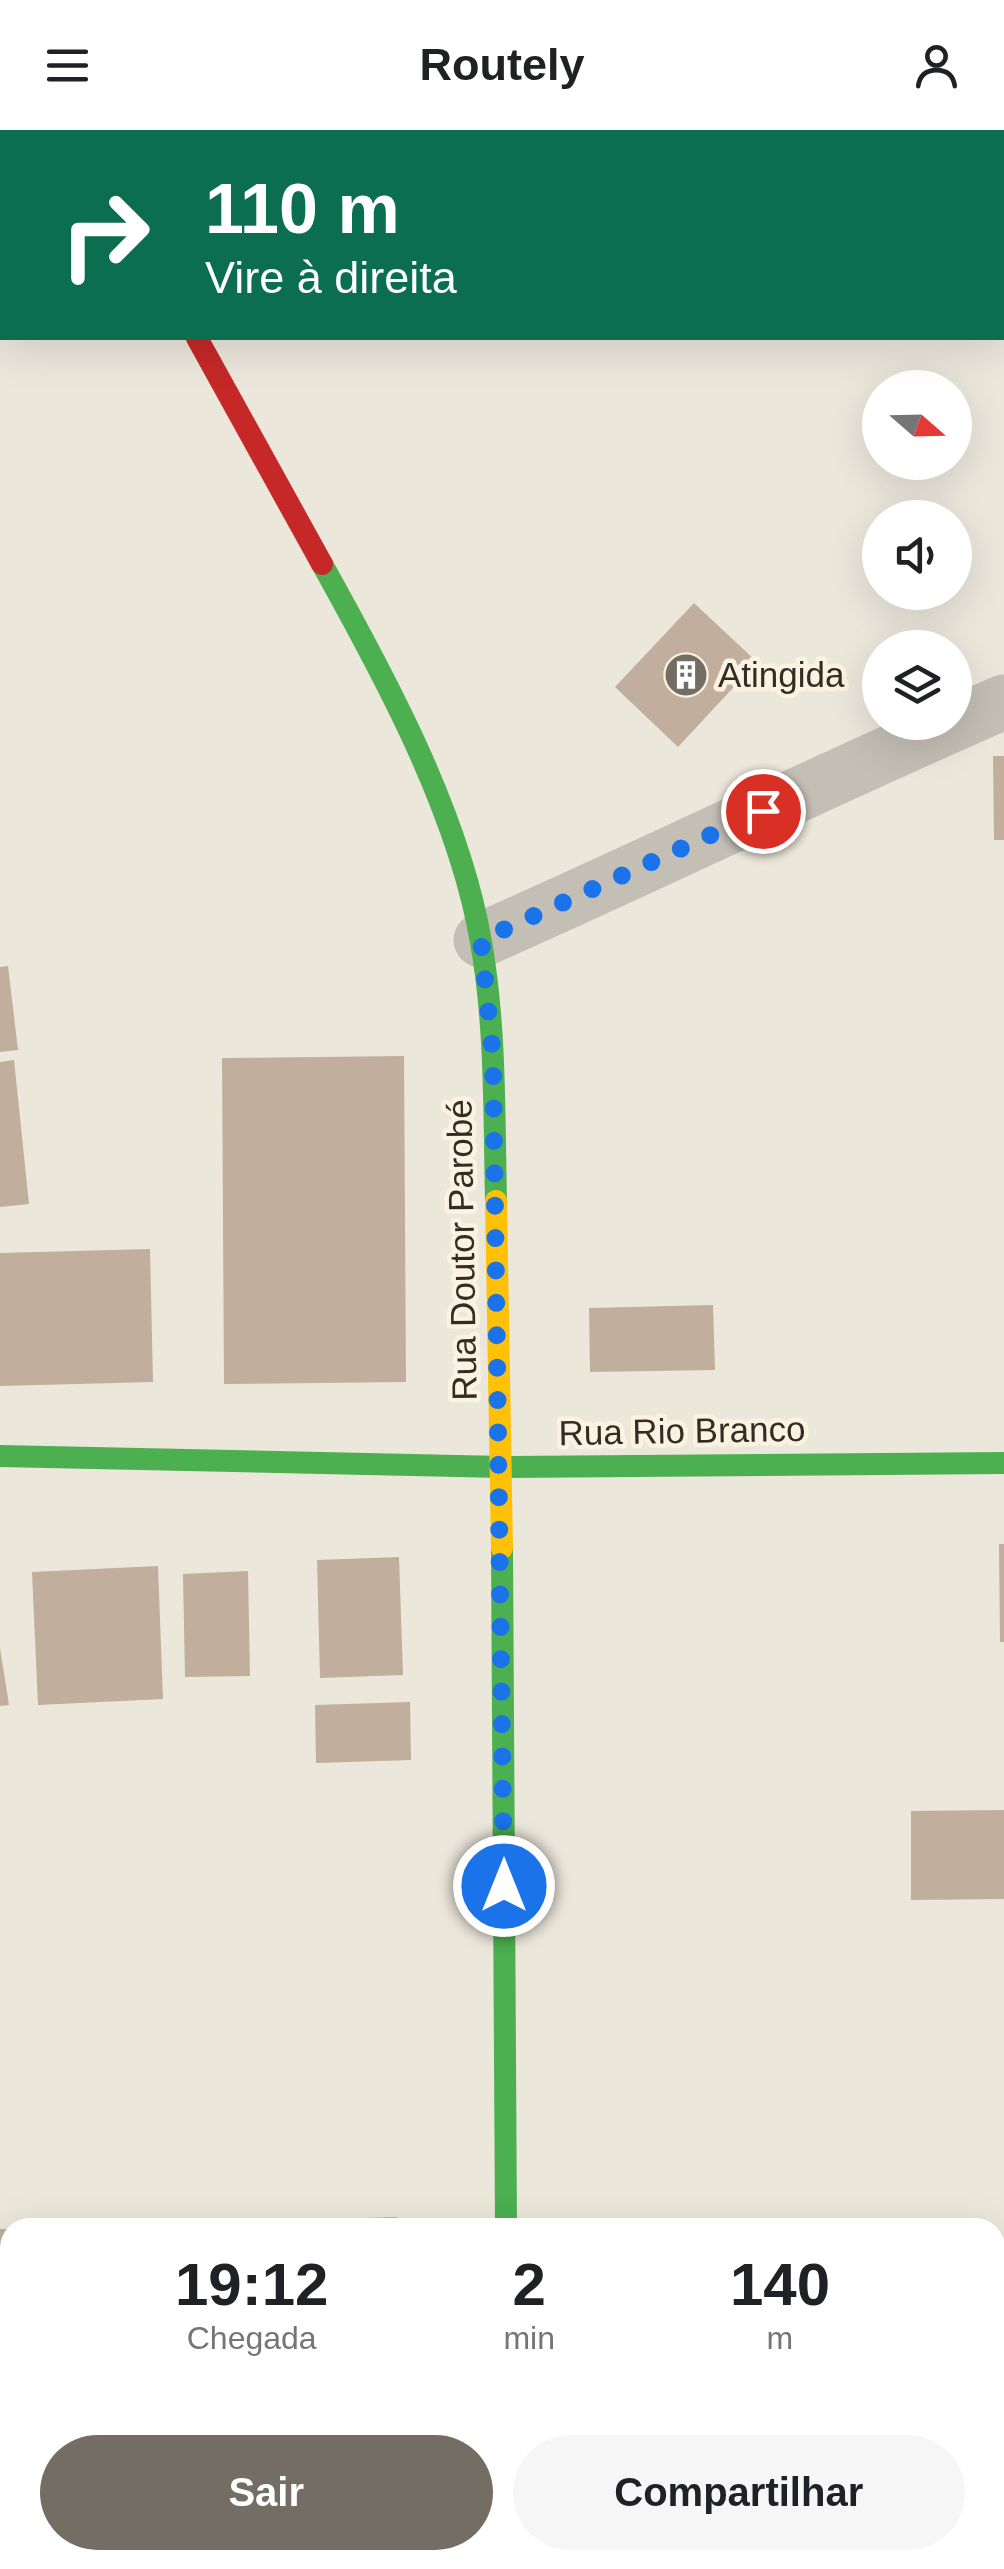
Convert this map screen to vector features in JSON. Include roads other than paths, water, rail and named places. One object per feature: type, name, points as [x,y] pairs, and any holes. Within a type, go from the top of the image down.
[{"type":"main road","name":"Rua Doutor Parobé","points":[[198,340],[356,625],[423,765],[454,848],[481,940],[493,1056],[502,1468],[506,2218]]},
{"type":"main road","name":"Rua Rio Branco","points":[[0,1456],[502,1468],[1004,1463]]},
{"type":"street","points":[[481,940],[694,846],[833,776],[1004,702]]},
{"type":"place","name":"Atingida","points":[[686,675]]}]
